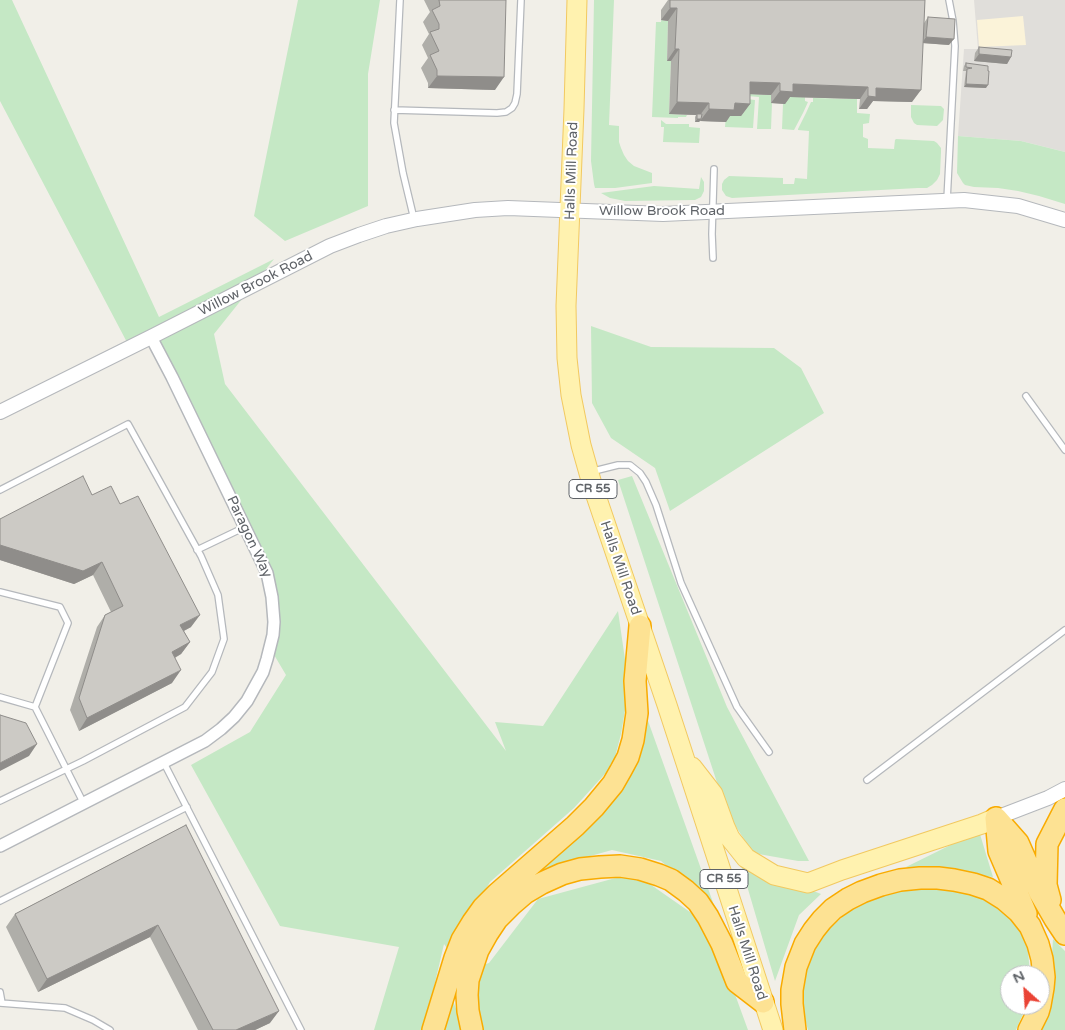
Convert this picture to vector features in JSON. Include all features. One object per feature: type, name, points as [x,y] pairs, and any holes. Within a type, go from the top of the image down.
[{"type":"highway","points":[[433,1030],[454,958],[462,940],[483,908],[594,807],[613,784],[628,757],[634,740],[637,713],[635,680],[640,626]]},
{"type":"highway","points":[[1060,927],[1046,885],[1047,844],[1065,809]]},
{"type":"highway","points":[[996,818],[1018,843],[1040,893],[1060,927]]},
{"type":"highway","points":[[996,818],[999,851],[1038,944],[1043,965]]},
{"type":"highway","points":[[472,1030],[468,1011],[468,980],[478,950],[486,934],[511,905],[525,893],[552,878],[600,866],[640,869],[671,880],[686,891],[698,902],[708,917],[722,944],[737,982],[763,1002]]},
{"type":"highway","points":[[795,1030],[792,1012],[792,990],[796,967],[805,944],[822,920],[833,909],[862,892],[881,885],[900,880],[938,878],[973,884],[988,889],[1004,899],[1019,912],[1030,926],[1038,944]]},
{"type":"highway","points":[[1029,1030],[1036,1015]]},
{"type":"main road","name":"Halls Mill Road","points":[[577,0],[566,306],[566,358],[581,445],[588,472],[684,756],[772,1030]]},
{"type":"main road","points":[[684,756],[713,794],[730,838],[746,858],[774,875],[808,883],[996,818]]},
{"type":"street","name":"Willow Brook Road","points":[[0,412],[330,246],[359,235],[414,219],[447,213],[508,208],[663,214],[964,200],[1018,206],[1065,220]]},
{"type":"street","name":"Paragon Way","points":[[0,846],[205,742],[234,717],[253,692],[268,659],[274,622],[272,597],[267,573],[152,337]]},
{"type":"street","points":[[996,818],[1048,798],[1065,789]]},
{"type":"lane","points":[[400,0],[394,123],[414,219]]},
{"type":"lane","points":[[394,110],[497,113],[506,112],[512,108],[517,94],[521,0]]},
{"type":"lane","points":[[947,201],[955,46],[949,0]]},
{"type":"lane","points":[[713,258],[714,168]]},
{"type":"lane","points":[[1026,396],[1065,450]]},
{"type":"lane","points":[[0,490],[128,424],[201,556],[218,595],[224,639],[212,672],[185,707],[0,801]]},
{"type":"lane","points":[[588,472],[618,465],[630,465],[640,473],[646,482],[656,505],[681,583],[736,707],[769,752]]},
{"type":"lane","points":[[197,550],[245,527]]},
{"type":"lane","points":[[0,592],[60,607],[68,623],[35,707]]},
{"type":"lane","points":[[867,780],[1065,630]]},
{"type":"lane","points":[[0,697],[35,707],[84,804]]},
{"type":"lane","points":[[164,763],[301,1030]]},
{"type":"lane","points":[[0,901],[187,807]]},
{"type":"lane","points":[[0,992],[1,1003],[65,1008],[93,1020],[110,1030]]},
{"type":"shaded area","points":[[974,0],[1065,0],[1065,152],[1021,141],[958,136],[964,49],[978,49]]},
{"type":"green space","points":[[0,0],[12,0],[159,317],[274,259],[214,334],[225,384],[506,751],[495,722],[543,726],[618,611],[629,687],[621,734],[613,765],[574,808],[490,882],[449,951],[444,944],[424,1030],[374,1030],[399,947],[280,926],[191,765],[250,732],[286,675],[270,648],[269,573],[155,336],[130,348],[0,101]]},
{"type":"green space","points":[[298,0],[380,0],[368,74],[368,206],[285,241],[254,216]]},
{"type":"green space","points":[[594,0],[614,0],[609,125],[619,126],[619,142],[624,155],[634,166],[652,173],[652,183],[615,188],[595,188],[591,161]]},
{"type":"green space","points":[[661,20],[668,21],[667,61],[671,61],[669,114],[687,115],[686,117],[652,117],[656,22],[661,22]]},
{"type":"green space","points":[[747,94],[771,95],[771,129],[757,129],[759,97],[747,96]]},
{"type":"green space","points":[[785,96],[805,97],[805,101],[808,102],[794,130],[782,129]]},
{"type":"green space","points":[[813,98],[857,99],[857,113],[870,114],[869,123],[863,124],[863,137],[868,139],[868,148],[894,149],[896,139],[934,141],[941,148],[940,174],[937,180],[927,188],[732,198],[726,196],[722,190],[722,184],[729,176],[783,178],[783,184],[794,184],[795,178],[807,179],[809,131],[798,129],[811,102],[813,102]]},
{"type":"green space","points":[[747,99],[755,100],[753,128],[725,127],[726,115]]},
{"type":"green space","points":[[911,105],[941,106],[944,109],[943,120],[937,126],[917,125],[911,117]]},
{"type":"green space","points":[[661,120],[666,124],[689,124],[689,127],[700,128],[699,143],[663,142],[664,127],[661,127]]},
{"type":"green space","points":[[958,136],[1021,141],[1065,152],[1065,204],[1018,191],[965,185],[957,173]]},
{"type":"green space","points":[[701,177],[704,182],[704,191],[701,197],[695,200],[625,201],[610,198],[601,193],[654,186],[699,189]]},
{"type":"green space","points":[[591,326],[651,347],[774,348],[801,368],[824,413],[670,511],[655,468],[611,438],[592,403]]},
{"type":"green space","points":[[632,476],[727,707],[809,861],[798,861],[753,853],[727,813],[618,480]]},
{"type":"green space","points":[[647,718],[715,908],[661,861],[612,850],[529,873],[635,758]]},
{"type":"green space","points":[[979,831],[993,877],[906,867]]},
{"type":"green space","points":[[740,862],[821,894],[799,915],[775,981]]},
{"type":"green space","points":[[634,873],[710,926],[748,1030],[480,1030],[476,967],[489,963],[538,899]]},
{"type":"green space","points":[[904,886],[944,886],[992,899],[1027,938],[1029,965],[1000,965],[1000,1015],[1023,1015],[1016,1030],[808,1030],[803,1011],[804,980],[816,941],[860,901]]},
{"type":"green space","points":[[1053,939],[1065,951],[1065,1030],[1037,1030],[1048,1015],[1050,1015]]},
{"type":"green space","points":[[452,998],[464,1030],[443,1030]]},
{"type":"sand","points":[[1023,16],[1026,45],[979,47],[977,20]]},
{"type":"building","points":[[439,0],[506,0],[504,77],[437,76],[437,70],[430,55],[439,51],[430,32],[439,29],[439,24],[432,10],[440,6]]},
{"type":"building","points":[[670,0],[925,0],[921,90],[876,88],[876,97],[868,96],[868,87],[793,84],[793,92],[780,91],[780,83],[750,82],[750,104],[735,103],[734,110],[709,109],[709,103],[677,102],[679,49],[675,49],[677,8],[670,8]]},
{"type":"building","points":[[928,17],[955,19],[954,39],[926,37]]},
{"type":"building","points":[[979,47],[1012,50],[1011,57],[979,54]]},
{"type":"building","points":[[966,63],[988,66],[988,85],[966,84],[967,69],[972,68],[966,67]]},
{"type":"building","points":[[697,114],[702,114],[701,119],[697,119]]},
{"type":"building","points":[[83,476],[92,495],[111,486],[120,504],[138,496],[200,615],[180,625],[190,642],[172,652],[181,670],[87,718],[79,698],[105,615],[123,606],[102,562],[83,571],[0,545],[0,519]]},
{"type":"building","points":[[0,715],[26,723],[37,744],[0,763]]},
{"type":"building","points":[[186,825],[279,1011],[236,1030],[213,1030],[158,925],[47,979],[15,914]]}]
